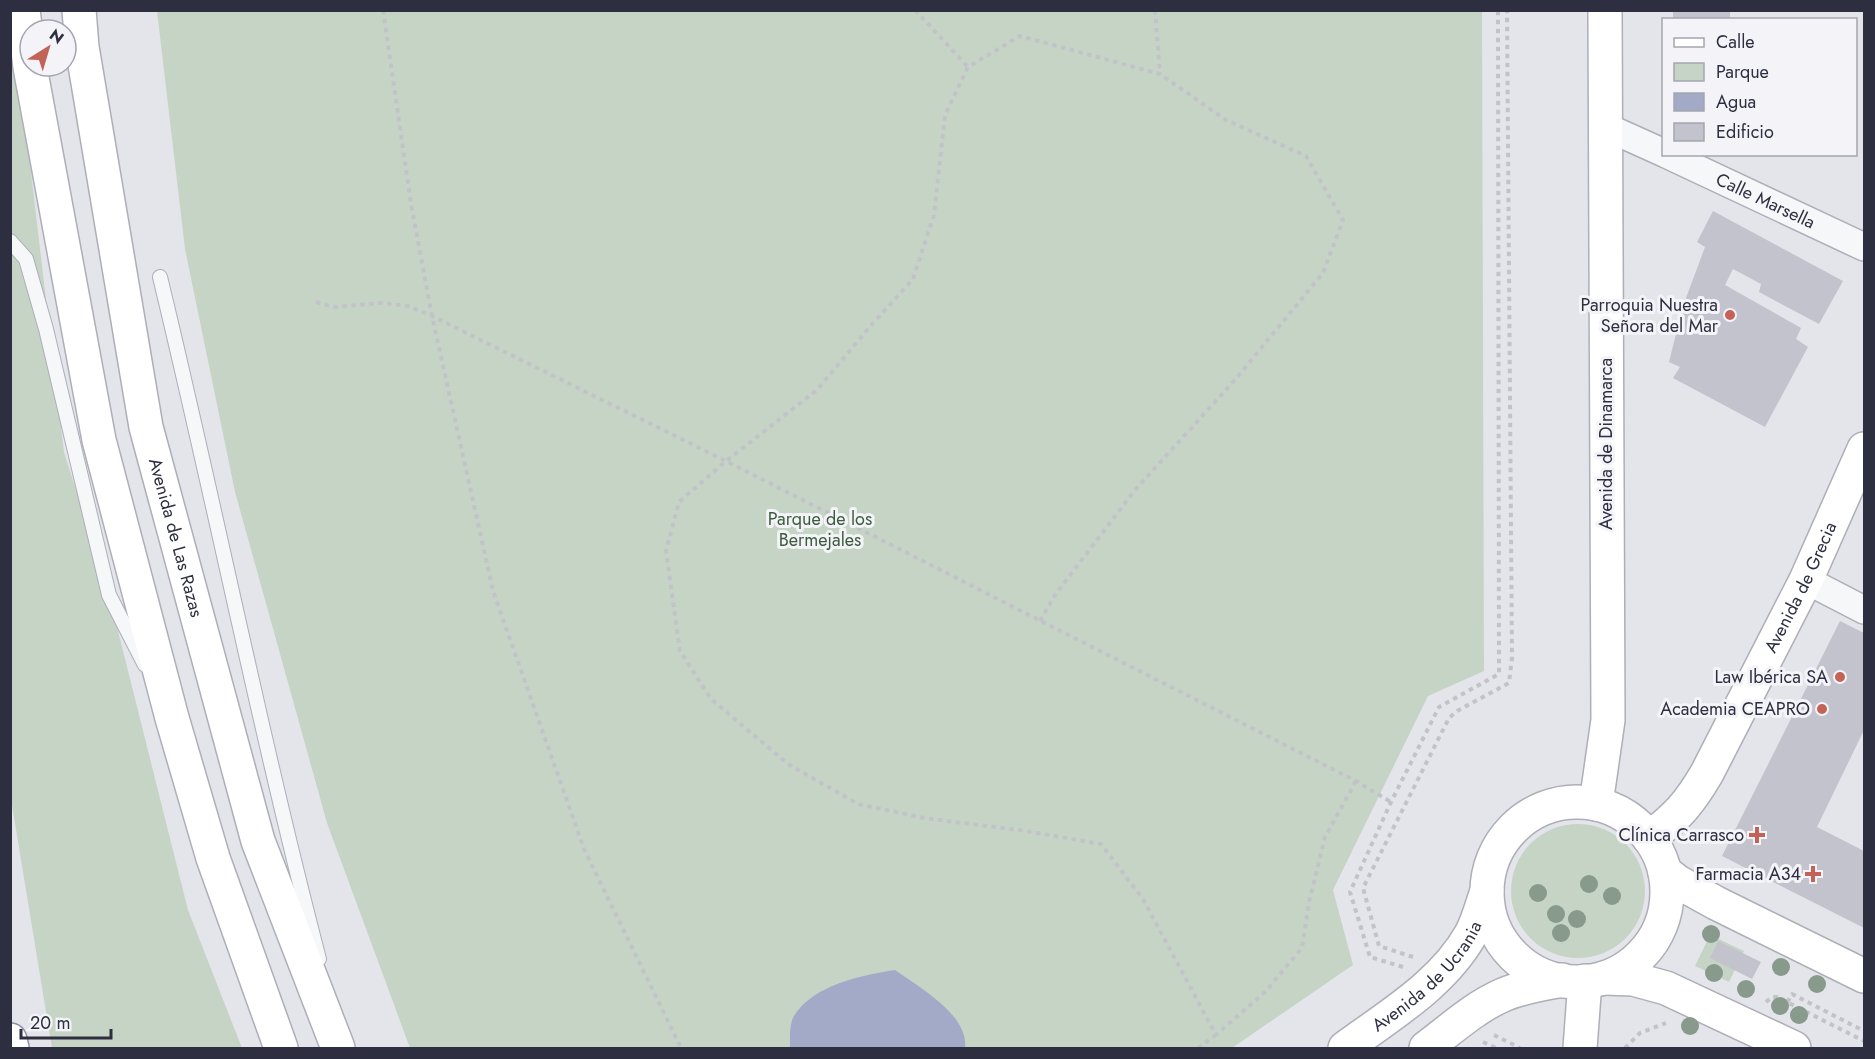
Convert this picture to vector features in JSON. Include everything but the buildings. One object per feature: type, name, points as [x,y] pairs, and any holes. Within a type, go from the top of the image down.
[{"type":"main road","points":[[23,10],[30,67],[99,440],[172,718],[213,858],[281,1048]]},
{"type":"main road","name":"Avenida de Las Razas","points":[[79,10],[82,47],[146,427],[258,841],[340,1048]]},
{"type":"main road","name":"Avenida de Dinamarca","points":[[1596,804],[1608,698],[1605,10]]},
{"type":"main road","name":"Avenida de Grecia","points":[[1649,838],[1679,815],[1694,797],[1806,580],[1864,449]]},
{"type":"main road","points":[[1426,1048],[1502,995],[1517,990],[1584,980],[1622,970],[1650,945],[1665,910],[1667,891],[1661,860],[1649,838],[1625,816],[1596,804],[1576,802],[1556,804],[1521,821],[1507,835],[1496,852],[1487,890],[1489,911],[1496,931],[1508,949],[1523,964],[1541,974],[1584,980],[1633,980],[1666,988],[1794,1048]]},
{"type":"main road","points":[[1665,872],[1716,903],[1864,976]]},
{"type":"main road","name":"Avenida de Ucrania","points":[[1345,1048],[1435,979],[1456,957],[1472,933],[1487,890]]},
{"type":"main road","points":[[1580,1048],[1584,980]]},
{"type":"main road","points":[[10,1040],[12,1048]]},
{"type":"street","name":"Calle Marsella","points":[[1604,126],[1662,153]]},
{"type":"street","name":"Calle Marsella","points":[[1669,156],[1864,247]]},
{"type":"street","points":[[1806,580],[1864,610]]},
{"type":"lane","points":[[10,242],[26,259],[43,319],[109,595],[172,718]]},
{"type":"lane","points":[[160,277],[190,400],[286,832],[340,1048]]},
{"type":"path","points":[[383,10],[411,204],[432,316],[494,591],[584,849],[681,1048]]},
{"type":"path","points":[[915,10],[968,67]]},
{"type":"path","points":[[1155,10],[1160,74]]},
{"type":"path","points":[[1435,979],[1420,972],[1370,957],[1350,892],[1391,802],[1439,707],[1499,674],[1498,10]]},
{"type":"path","points":[[1435,979],[1428,962],[1379,946],[1363,888],[1449,718],[1457,711],[1509,683],[1512,647],[1507,10]]},
{"type":"path","points":[[1040,621],[1055,595],[1135,490],[1234,381],[1323,273],[1343,220],[1306,156],[1226,120],[1160,74],[1020,36],[968,67],[945,115],[934,214],[914,279],[868,328],[818,390],[726,461],[680,502],[666,551],[680,651],[711,699],[788,764],[858,804],[924,818],[1026,831],[1101,844],[1143,899],[1216,1035]]},
{"type":"path","points":[[316,302],[334,307],[382,303],[408,306],[432,316],[726,461],[1356,781],[1391,802]]},
{"type":"path","points":[[1198,1048],[1265,992],[1302,948],[1309,902],[1325,837],[1356,781]]},
{"type":"path","points":[[1780,1016],[1792,994],[1864,1031]]},
{"type":"path","points":[[1763,1008],[1772,997],[1787,1002],[1864,1041]]},
{"type":"path","points":[[1467,1018],[1521,1048]]},
{"type":"path","points":[[1467,1018],[1476,1037],[1497,1048],[1507,1042]]},
{"type":"green space","points":[[10,11],[12,11],[18,78],[20,78],[64,452],[109,595],[188,910],[242,1048],[52,1048],[10,793]]},
{"type":"green space","name":"Parque de los Bermejales","points":[[157,11],[1482,11],[1484,671],[1428,696],[1333,890],[1353,965],[1232,1048],[410,1048],[327,823],[235,492],[185,249]]},
{"type":"green space","points":[[1578,824],[1604,829],[1625,844],[1640,865],[1645,891],[1640,917],[1625,938],[1604,953],[1578,958],[1552,953],[1531,938],[1516,917],[1511,891],[1516,865],[1531,844],[1552,829]]},
{"type":"green space","points":[[1710,935],[1744,951],[1729,982],[1695,966]]},
{"type":"water","points":[[895,970],[929,993],[951,1013],[964,1036],[965,1048],[790,1048],[792,1019],[802,1005],[813,996],[839,983]]},
{"type":"place","name":"Parroquia Nuestra Señora del Mar","points":[[1730,315]]},
{"type":"place","name":"Law Ibérica SA","points":[[1840,677]]},
{"type":"place","name":"Academia CEAPRO","points":[[1822,709]]},
{"type":"place","name":"Clínica Carrasco","points":[[1757,835]]},
{"type":"place","name":"Farmacia A34","points":[[1813,874]]}]
